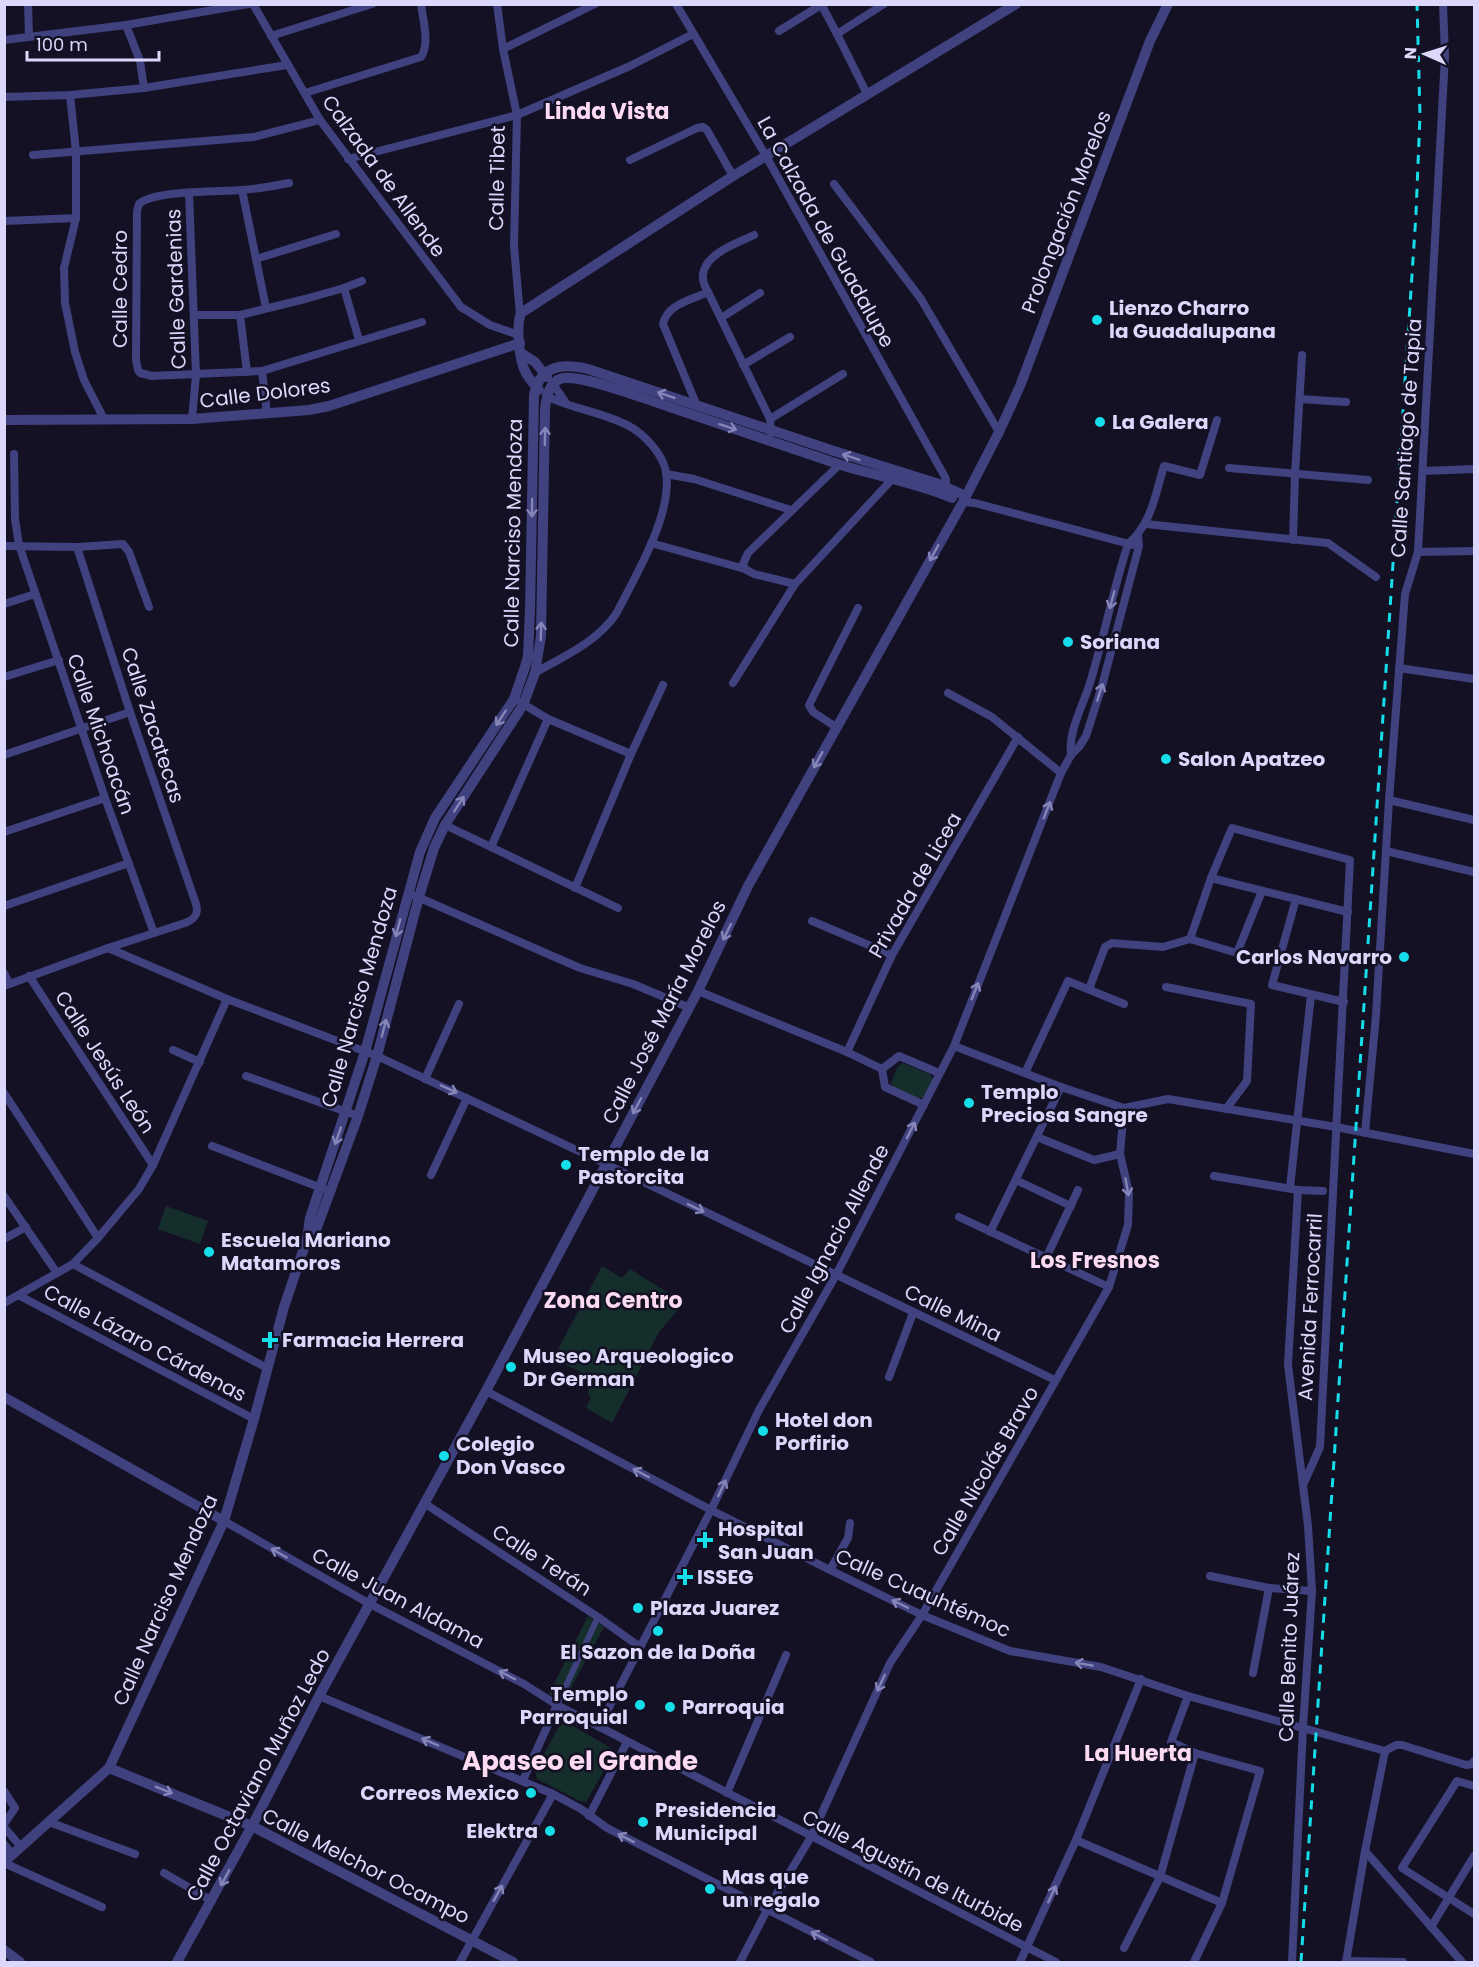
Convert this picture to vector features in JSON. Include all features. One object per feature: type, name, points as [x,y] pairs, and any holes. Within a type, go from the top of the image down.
[{"type":"street","points":[[28,4],[29,36]]},
{"type":"street","points":[[4,39],[126,25],[248,4]]},
{"type":"street","name":"Calzada de Allende","points":[[253,4],[320,120],[461,307],[520,344]]},
{"type":"street","points":[[271,36],[372,4]]},
{"type":"street","points":[[305,93],[417,59],[423,54],[426,44],[421,4]]},
{"type":"street","name":"Calle Tibet","points":[[497,4],[503,49],[517,115],[514,246],[520,344],[523,367],[536,387],[546,396]]},
{"type":"street","points":[[503,49],[596,4]]},
{"type":"street","name":"La Calzada de Guadalupe","points":[[676,4],[766,156],[945,486]]},
{"type":"street","points":[[837,34],[884,4]]},
{"type":"street","points":[[520,315],[733,176],[1016,4]]},
{"type":"street","name":"Prolongación Morelos","points":[[968,501],[1020,386],[1150,41],[1168,4]]},
{"type":"street","name":"Calle Santiago de Tapia","points":[[1365,1133],[1376,1015],[1389,800],[1405,594],[1418,552],[1445,56],[1443,4]]},
{"type":"street","points":[[779,31],[821,5],[867,94]]},
{"type":"street","points":[[126,25],[140,61],[144,88]]},
{"type":"street","points":[[348,159],[517,115],[620,70],[693,34]]},
{"type":"street","points":[[4,97],[70,95],[144,88],[287,65]]},
{"type":"street","points":[[70,95],[76,152],[76,218],[64,268],[65,303],[75,352],[84,380],[105,419]]},
{"type":"street","points":[[33,155],[254,137],[320,120]]},
{"type":"street","points":[[630,160],[703,127],[707,130],[733,176]]},
{"type":"street","points":[[189,193],[242,190],[289,183]]},
{"type":"street","points":[[834,183],[921,299],[999,432]]},
{"type":"street","points":[[242,190],[266,308]]},
{"type":"street","name":"Calle Cedro","points":[[189,193],[149,198],[139,204],[137,211],[136,360],[140,373],[152,376],[196,375]]},
{"type":"street","name":"Calle Gardenias","points":[[189,193],[196,375],[192,419]]},
{"type":"street","points":[[5,221],[76,218]]},
{"type":"street","points":[[256,259],[336,234]]},
{"type":"street","points":[[754,235],[724,250],[707,264],[703,277],[770,430]]},
{"type":"street","points":[[195,315],[240,315],[345,288],[362,281]]},
{"type":"street","points":[[345,288],[359,340]]},
{"type":"street","points":[[697,406],[663,324],[664,316],[670,309],[708,292]]},
{"type":"street","points":[[721,318],[760,292]]},
{"type":"street","points":[[240,315],[247,372]]},
{"type":"street","points":[[196,375],[262,371],[422,322]]},
{"type":"street","points":[[743,365],[790,337]]},
{"type":"street","points":[[520,344],[566,403]]},
{"type":"street","name":"Calle Dolores","points":[[4,420],[192,419],[267,414],[329,406],[520,344]]},
{"type":"street","points":[[1293,540],[1302,356]]},
{"type":"street","points":[[544,373],[561,366],[580,367],[636,390],[770,430],[840,464],[945,486],[968,501],[1139,546]]},
{"type":"street","points":[[262,371],[267,414]]},
{"type":"street","name":"Calle Narciso Mendoza","points":[[11,1857],[110,1768],[224,1521],[284,1307],[307,1239],[310,1218],[365,1052],[420,852],[435,818],[519,702],[530,636],[536,387],[544,373]]},
{"type":"street","points":[[770,430],[843,374]]},
{"type":"street","points":[[553,384],[558,380],[572,378],[636,390],[697,406],[895,476]]},
{"type":"street","name":"Calle Narciso Mendoza","points":[[307,1239],[316,1230],[358,1116],[377,1056],[434,848],[445,825],[535,673],[541,636],[546,396],[553,384]]},
{"type":"street","points":[[535,673],[596,637],[616,614],[651,543],[663,509],[666,474],[662,461],[638,432],[619,422],[546,396]]},
{"type":"street","points":[[1300,399],[1346,402]]},
{"type":"street","points":[[1128,544],[1146,524],[1164,466],[1200,475],[1217,420]]},
{"type":"street","name":"Calle Michoacán","points":[[14,454],[15,519],[18,545],[154,933]]},
{"type":"street","points":[[745,569],[743,564],[748,553],[840,464]]},
{"type":"street","points":[[1229,468],[1368,480]]},
{"type":"street","points":[[1423,471],[1474,469]]},
{"type":"street","points":[[666,474],[694,479],[791,510]]},
{"type":"street","points":[[733,683],[795,584],[895,476]]},
{"type":"street","name":"Calle José María Morelos","points":[[370,1604],[690,1008],[748,886],[836,727],[968,501]]},
{"type":"street","points":[[1146,524],[1328,543],[1376,577]]},
{"type":"street","name":"Calle Ignacio Allende","points":[[599,1727],[711,1510],[759,1410],[836,1275],[954,1046],[1061,773],[1086,736],[1102,686],[1139,546],[1138,535]]},
{"type":"street","points":[[651,543],[795,584]]},
{"type":"street","points":[[4,546],[77,547],[125,544],[149,607]]},
{"type":"street","name":"Calle Ignacio Allende","points":[[1071,755],[1070,744],[1073,731],[1090,683],[1128,544]]},
{"type":"street","name":"Calle Zacatecas","points":[[77,547],[130,712],[196,904],[197,913],[190,921],[154,933]]},
{"type":"street","points":[[1418,552],[1474,551]]},
{"type":"street","points":[[4,604],[35,594]]},
{"type":"street","points":[[836,727],[813,712],[809,705],[858,608]]},
{"type":"street","points":[[4,678],[58,660]]},
{"type":"street","points":[[1399,668],[1474,679]]},
{"type":"street","points":[[575,888],[631,754],[663,685]]},
{"type":"street","points":[[948,693],[992,717],[1061,773]]},
{"type":"street","points":[[519,702],[548,718],[631,754]]},
{"type":"street","points":[[4,755],[130,712]]},
{"type":"street","points":[[491,847],[548,718]]},
{"type":"street","name":"Privada de Licea","points":[[847,1052],[892,954],[1018,737]]},
{"type":"street","points":[[4,832],[105,798]]},
{"type":"street","points":[[1389,800],[1474,820]]},
{"type":"street","points":[[445,825],[618,908]]},
{"type":"street","name":"Avenida Ferrocarril","points":[[1211,878],[1232,828],[1350,860],[1320,1447],[1303,1485]]},
{"type":"street","points":[[1386,851],[1474,872]]},
{"type":"street","points":[[4,906],[129,863]]},
{"type":"street","points":[[1190,939],[1211,878],[1348,912]]},
{"type":"street","points":[[1089,989],[1105,947],[1112,943],[1163,947],[1190,939],[1237,953],[1262,891]]},
{"type":"street","points":[[407,893],[580,968],[633,984],[690,1008]]},
{"type":"street","points":[[1296,899],[1272,986],[1344,1002]]},
{"type":"street","points":[[812,921],[892,954]]},
{"type":"street","points":[[4,973],[7,985],[154,933]]},
{"type":"street","name":"Calle Mina","points":[[108,948],[227,999],[377,1056],[1055,1380]]},
{"type":"street","name":"Calle Jesús León","points":[[29,976],[153,1166]]},
{"type":"street","points":[[1025,1073],[1068,981],[1124,1004]]},
{"type":"street","points":[[1166,987],[1251,1004],[1247,1080],[1227,1109]]},
{"type":"street","points":[[698,991],[847,1052],[882,1069]]},
{"type":"street","name":"Calle Benito Juárez","points":[[1292,1962],[1312,1591],[1308,1526],[1288,1365],[1298,1120],[1311,995]]},
{"type":"street","points":[[4,1303],[73,1264],[139,1189],[153,1166],[227,999]]},
{"type":"street","points":[[425,1079],[459,1004]]},
{"type":"street","points":[[954,1046],[1060,1087],[1124,1108],[1168,1099],[1298,1120],[1474,1154]]},
{"type":"street","points":[[173,1050],[200,1062]]},
{"type":"street","points":[[882,1069],[898,1056],[939,1073]]},
{"type":"street","points":[[882,1069],[885,1087],[924,1105]]},
{"type":"street","points":[[246,1076],[358,1116]]},
{"type":"street","points":[[990,1232],[1060,1087]]},
{"type":"street","points":[[4,1094],[98,1238]]},
{"type":"street","points":[[431,1174],[467,1098]]},
{"type":"street","name":"Calle Nicolás Bravo","points":[[740,1962],[767,1910],[811,1836],[890,1663],[922,1615],[1109,1287],[1128,1225],[1129,1193],[1120,1154],[1124,1108]]},
{"type":"street","points":[[1037,1137],[1094,1160],[1120,1154]]},
{"type":"street","points":[[212,1146],[331,1193]]},
{"type":"street","points":[[1214,1176],[1294,1189],[1323,1191]]},
{"type":"street","points":[[1016,1180],[1071,1206]]},
{"type":"street","points":[[1046,1258],[1078,1190]]},
{"type":"street","points":[[4,1196],[57,1273]]},
{"type":"street","points":[[959,1217],[1109,1287]]},
{"type":"street","points":[[4,1239],[26,1227]]},
{"type":"street","points":[[73,1264],[267,1368]]},
{"type":"street","name":"Calle Lázaro Cárdenas","points":[[20,1296],[254,1419]]},
{"type":"street","points":[[889,1377],[913,1313]]},
{"type":"street","name":"Calle Cuauhtémoc","points":[[486,1391],[830,1570],[922,1615],[1010,1651],[1101,1668],[1188,1696],[1385,1751],[1396,1745],[1402,1745],[1466,1765],[1474,1761]]},
{"type":"street","points":[[4,1397],[224,1521]]},
{"type":"street","name":"Calle Terán","points":[[424,1503],[640,1647]]},
{"type":"street","name":"Calle Juan Aldama","points":[[224,1521],[370,1604],[524,1684],[557,1705],[599,1727]]},
{"type":"street","points":[[830,1570],[848,1538],[850,1523]]},
{"type":"street","points":[[1210,1576],[1269,1588],[1312,1591]]},
{"type":"street","points":[[1253,1673],[1269,1588]]},
{"type":"street","name":"Calle Octaviano Muñoz Ledo","points":[[177,1962],[212,1901],[319,1696],[370,1604]]},
{"type":"street","points":[[523,1780],[598,1617]]},
{"type":"street","points":[[727,1793],[786,1655]]},
{"type":"street","points":[[1020,1962],[1076,1840],[1141,1679]]},
{"type":"street","points":[[319,1696],[553,1794],[607,1828],[871,1962]]},
{"type":"street","points":[[1188,1696],[1171,1742],[1195,1753],[1260,1771],[1222,1903],[1194,1962]]},
{"type":"street","name":"Calle Agustín de Iturbide","points":[[599,1727],[1056,1962]]},
{"type":"street","points":[[589,1816],[627,1742]]},
{"type":"street","points":[[1385,1751],[1346,1962],[1403,1962]]},
{"type":"street","points":[[1124,1948],[1160,1877],[1195,1753]]},
{"type":"street","name":"Calle Melchor Ocampo","points":[[110,1768],[252,1826],[513,1962]]},
{"type":"street","points":[[1474,1786],[1457,1781],[1402,1868],[1474,1914]]},
{"type":"street","points":[[4,1791],[15,1808],[4,1826],[11,1857]]},
{"type":"street","points":[[460,1962],[553,1794]]},
{"type":"street","points":[[49,1822],[135,1854]]},
{"type":"street","points":[[1076,1840],[1222,1903]]},
{"type":"street","points":[[4,1844],[11,1857],[102,1907]]},
{"type":"street","points":[[1365,1851],[1462,1962]]},
{"type":"street","points":[[1431,1927],[1474,1856]]},
{"type":"street","points":[[164,1873],[212,1901]]},
{"type":"street","points":[[4,1950],[20,1962]]},
{"type":"green space","points":[[903,1063],[931,1075],[933,1081],[923,1098],[917,1098],[894,1088],[891,1083],[898,1066]]},
{"type":"green space","points":[[166,1206],[208,1221],[200,1244],[158,1229]]},
{"type":"green space","points":[[602,1266],[622,1278],[630,1269],[684,1303],[659,1332],[612,1423],[586,1408],[591,1397],[588,1394],[591,1377],[553,1359]]},
{"type":"green space","points":[[588,1616],[604,1627],[563,1702],[549,1694]]},
{"type":"green space","points":[[566,1722],[611,1748],[613,1755],[586,1802],[537,1779],[535,1771],[559,1726]]},
{"type":"railway","points":[[1301,1962],[1416,214],[1420,115],[1417,4]]},
{"type":"place","name":"Lienzo Charro la Guadalupana","points":[[1097,320]]},
{"type":"place","name":"La Galera","points":[[1100,422]]},
{"type":"place","name":"Soriana","points":[[1068,642]]},
{"type":"place","name":"Salon Apatzeo","points":[[1166,759]]},
{"type":"place","name":"Carlos Navarro","points":[[1404,957]]},
{"type":"place","name":"Templo Preciosa Sangre","points":[[969,1103]]},
{"type":"place","name":"Templo de la Pastorcita","points":[[566,1165]]},
{"type":"place","name":"Escuela Mariano Matamoros","points":[[209,1252]]},
{"type":"place","name":"Farmacia Herrera","points":[[270,1340]]},
{"type":"place","name":"Museo Arqueologico Dr German","points":[[511,1367]]},
{"type":"place","name":"Hotel don Porfirio","points":[[763,1431]]},
{"type":"place","name":"Colegio Don Vasco","points":[[444,1456]]},
{"type":"place","name":"Hospital San Juan","points":[[705,1540]]},
{"type":"place","name":"ISSEG","points":[[685,1577]]},
{"type":"place","name":"Plaza Juarez","points":[[638,1608]]},
{"type":"place","name":"El Sazon de la Doña","points":[[658,1631]]},
{"type":"place","name":"Templo Parroquial","points":[[640,1705]]},
{"type":"place","name":"Parroquia","points":[[670,1707]]},
{"type":"place","name":"Correos Mexico","points":[[531,1793]]},
{"type":"place","name":"Presidencia Municipal","points":[[643,1822]]},
{"type":"place","name":"Elektra","points":[[550,1831]]},
{"type":"place","name":"Mas que un regalo","points":[[710,1889]]},
{"type":"district","name":"Linda Vista","points":[[607,111]]},
{"type":"district","name":"Los Fresnos","points":[[1095,1260]]},
{"type":"district","name":"Zona Centro","points":[[613,1300]]},
{"type":"district","name":"La Huerta","points":[[1138,1753]]},
{"type":"district","name":"Apaseo el Grande","points":[[580,1761]]}]
